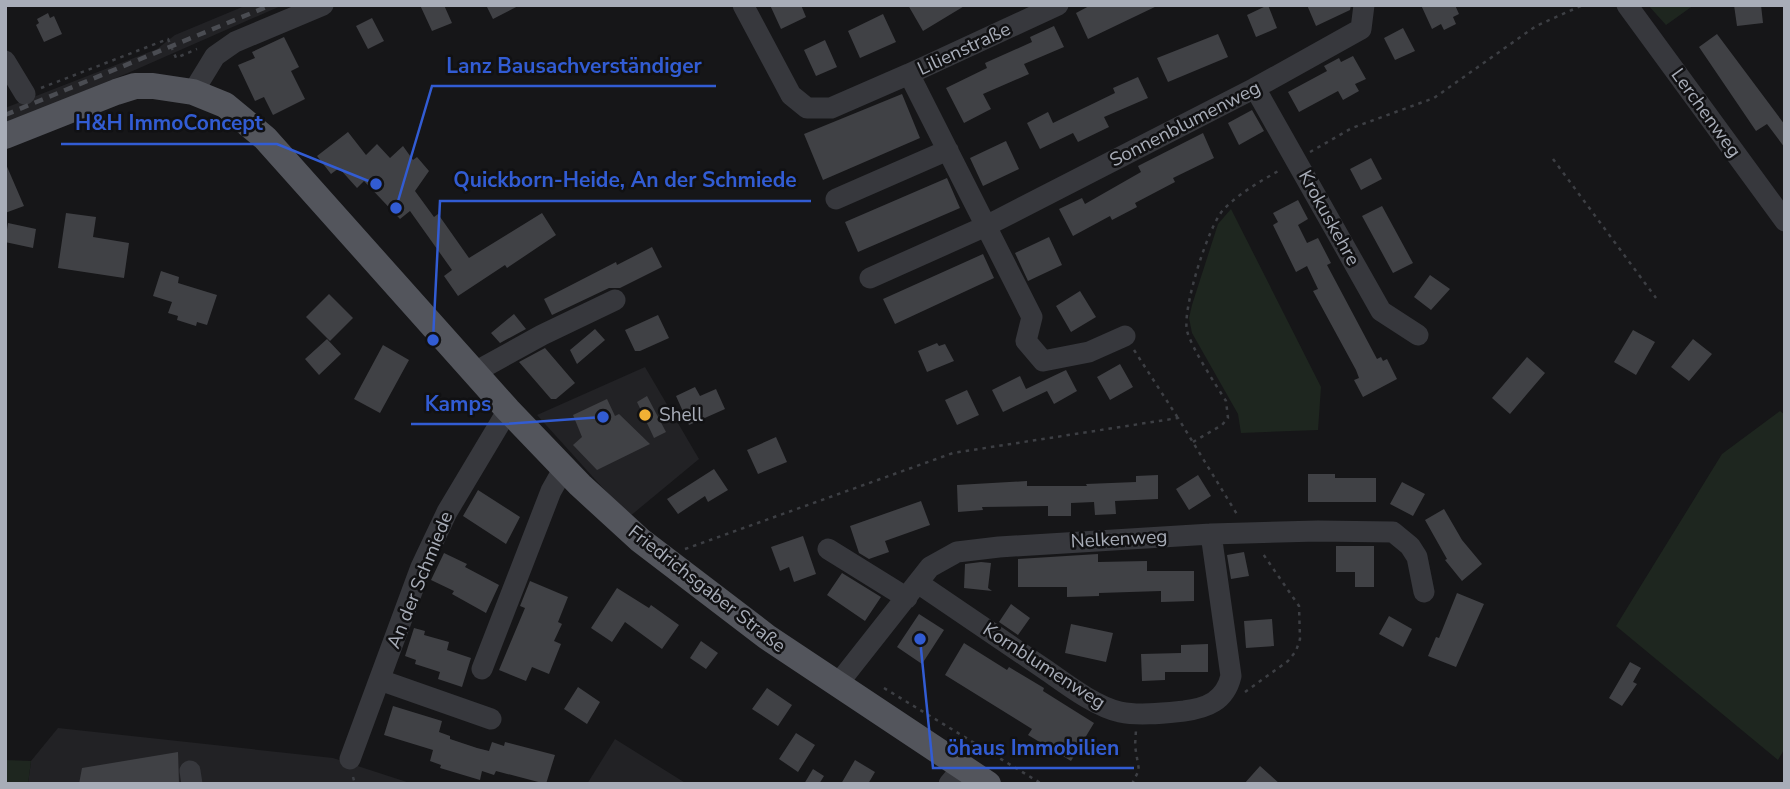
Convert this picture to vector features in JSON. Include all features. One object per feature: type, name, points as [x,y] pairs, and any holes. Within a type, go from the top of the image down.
[{"type":"main road","name":"Friedrichsgaber Straße","points":[[5,136],[135,86],[193,92],[225,105],[265,138],[508,410],[564,468],[659,556],[766,637],[837,685],[956,776],[988,784]]},
{"type":"street","points":[[193,92],[215,56],[235,42],[323,5]]},
{"type":"street","name":"Lilienstraße","points":[[744,5],[791,96],[807,108],[831,108],[1058,5]]},
{"type":"street","name":"Sonnenblumenweg","points":[[870,278],[986,226],[1255,88],[1361,29],[1364,5]]},
{"type":"street","name":"Lerchenweg","points":[[1627,5],[1785,221]]},
{"type":"street","points":[[5,61],[25,94]]},
{"type":"street","points":[[909,74],[1032,317],[1026,341],[1043,361],[1089,352],[1125,336]]},
{"type":"street","name":"Krokuskehre","points":[[1255,88],[1381,311],[1418,335]]},
{"type":"street","points":[[836,199],[948,150]]},
{"type":"street","points":[[475,372],[615,300]]},
{"type":"street","name":"An der Schmiede","points":[[350,760],[421,567],[447,512],[508,410]]},
{"type":"street","points":[[482,669],[551,491],[564,468]]},
{"type":"street","name":"Nelkenweg","points":[[837,685],[930,567],[957,552],[1211,534],[1393,533],[1410,546],[1417,557],[1424,592]]},
{"type":"street","name":"Kornblumenweg","points":[[828,549],[912,591],[1102,705],[1120,712],[1145,713],[1210,705],[1228,685],[1230,668],[1211,534]]},
{"type":"street","points":[[380,680],[491,719]]},
{"type":"path","points":[[25,94],[168,39],[176,58],[201,47],[215,56]]},
{"type":"path","points":[[1553,159],[1656,298]]},
{"type":"path","points":[[1125,336],[1248,533],[1299,606],[1300,630],[1296,651],[1288,661],[1243,694]]},
{"type":"path","points":[[659,556],[772,519],[953,453],[1178,418]]},
{"type":"path","points":[[1132,784],[1139,770],[1134,736],[1145,713]]},
{"type":"shaded area","points":[[247,5],[283,5],[5,124],[5,108],[157,49],[175,35]]},
{"type":"shaded area","points":[[1648,5],[1694,5],[1666,25]]},
{"type":"shaded area","points":[[1231,209],[1321,387],[1318,430],[1241,433],[1238,414],[1192,333],[1189,318],[1192,305],[1218,224]]},
{"type":"shaded area","points":[[645,367],[699,459],[629,517],[537,415]]},
{"type":"shaded area","points":[[1780,411],[1785,415],[1785,748],[1778,760],[1616,626],[1722,454]]},
{"type":"shaded area","points":[[58,728],[333,758],[413,784],[28,784],[31,761]]},
{"type":"shaded area","points":[[615,739],[687,784],[587,784]]},
{"type":"shaded area","points":[[5,760],[31,761],[28,784],[5,784]]},
{"type":"building","points":[[420,5],[444,5],[452,23],[432,31]]},
{"type":"building","points":[[486,5],[520,5],[493,19]]},
{"type":"building","points":[[770,5],[801,5],[806,17],[781,29]]},
{"type":"building","points":[[908,5],[966,5],[923,31]]},
{"type":"building","points":[[1091,5],[1159,5],[1088,39],[1076,13]]},
{"type":"building","points":[[1268,5],[1277,28],[1256,37],[1247,15]]},
{"type":"building","points":[[1307,5],[1351,5],[1350,10],[1316,26]]},
{"type":"building","points":[[1421,5],[1455,5],[1459,14],[1453,17],[1456,24],[1444,30],[1441,24],[1432,29]]},
{"type":"building","points":[[1734,5],[1761,5],[1763,23],[1737,26]]},
{"type":"building","points":[[48,13],[50,18],[54,16],[62,34],[44,42],[36,25],[39,23],[37,19]]},
{"type":"building","points":[[883,14],[896,42],[860,58],[848,31]]},
{"type":"building","points":[[372,18],[384,41],[368,49],[356,26]]},
{"type":"building","points":[[1054,26],[1064,47],[1024,64],[1029,74],[983,94],[991,109],[964,123],[946,88],[987,68],[985,63],[1032,42],[1030,37]]},
{"type":"building","points":[[1403,28],[1415,51],[1395,60],[1384,38]]},
{"type":"building","points":[[1218,34],[1228,57],[1168,82],[1157,58]]},
{"type":"building","points":[[1717,34],[1785,125],[1785,148],[1767,124],[1756,131],[1699,47]]},
{"type":"building","points":[[284,37],[299,67],[291,71],[305,99],[273,115],[264,97],[255,101],[238,65],[255,58],[252,52]]},
{"type":"building","points":[[825,40],[837,67],[816,76],[804,50]]},
{"type":"building","points":[[1353,56],[1366,79],[1355,84],[1359,91],[1343,100],[1338,91],[1299,112],[1288,92],[1327,71],[1324,66],[1339,58],[1341,62]]},
{"type":"building","points":[[1138,77],[1148,98],[1104,117],[1109,127],[1078,142],[1073,133],[1040,149],[1027,123],[1048,112],[1053,123],[1115,93],[1113,88]]},
{"type":"building","points":[[902,94],[920,138],[823,180],[804,134]]},
{"type":"building","points":[[1252,110],[1264,131],[1239,145],[1228,123]]},
{"type":"building","points":[[348,132],[366,155],[377,144],[390,158],[403,146],[413,160],[417,157],[429,171],[415,191],[434,217],[438,214],[469,258],[542,213],[556,235],[507,268],[505,265],[458,296],[444,276],[452,270],[410,211],[400,219],[364,181],[357,188],[339,168],[331,174],[317,156]]},
{"type":"building","points":[[1203,133],[1214,158],[1173,178],[1175,182],[1135,203],[1137,207],[1112,220],[1110,216],[1073,236],[1059,209],[1082,198],[1085,204],[1141,172],[1138,166]]},
{"type":"building","points":[[1006,141],[1019,169],[983,186],[970,158]]},
{"type":"building","points":[[1371,158],[1382,179],[1361,190],[1350,169]]},
{"type":"building","points":[[5,162],[24,206],[5,213]]},
{"type":"building","points":[[947,178],[960,208],[858,252],[845,222]]},
{"type":"building","points":[[1298,200],[1308,219],[1298,225],[1307,243],[1318,238],[1331,263],[1327,265],[1377,359],[1387,359],[1397,379],[1363,397],[1354,380],[1359,378],[1356,370],[1313,291],[1318,289],[1307,266],[1296,272],[1273,225],[1278,222],[1273,213]]},
{"type":"building","points":[[1382,206],[1413,263],[1393,273],[1362,216]]},
{"type":"building","points":[[66,213],[96,217],[93,237],[129,243],[124,278],[58,268]]},
{"type":"building","points":[[8,223],[36,229],[33,248],[5,242]]},
{"type":"building","points":[[1049,237],[1062,265],[1028,281],[1015,253]]},
{"type":"building","points":[[652,247],[662,267],[620,288],[609,288],[552,315],[544,299],[616,262],[617,265]]},
{"type":"building","points":[[983,254],[994,278],[895,324],[883,299]]},
{"type":"building","points":[[161,271],[179,277],[178,283],[217,295],[207,325],[197,322],[196,326],[177,320],[178,316],[168,313],[172,302],[153,296]]},
{"type":"building","points":[[1430,275],[1450,289],[1431,310],[1414,297]]},
{"type":"building","points":[[1080,291],[1096,317],[1071,332],[1056,306]]},
{"type":"building","points":[[329,294],[353,318],[330,341],[306,317]]},
{"type":"building","points":[[514,314],[526,329],[500,343],[491,333]]},
{"type":"building","points":[[658,315],[669,338],[635,351],[625,330]]},
{"type":"building","points":[[595,329],[605,340],[577,364],[570,350]]},
{"type":"building","points":[[1633,330],[1655,342],[1636,375],[1614,362]]},
{"type":"building","points":[[327,339],[341,354],[319,375],[305,359]]},
{"type":"building","points":[[1693,339],[1712,354],[1689,381],[1671,367]]},
{"type":"building","points":[[937,343],[939,346],[945,344],[954,361],[927,372],[918,351]]},
{"type":"building","points":[[383,345],[409,360],[380,413],[354,399]]},
{"type":"building","points":[[545,348],[575,383],[556,399],[551,399],[519,362]]},
{"type":"building","points":[[1527,357],[1545,373],[1510,414],[1492,398]]},
{"type":"building","points":[[1120,364],[1133,387],[1110,400],[1097,377]]},
{"type":"building","points":[[1066,370],[1077,391],[1054,404],[1047,391],[1003,412],[992,390],[1020,376],[1026,389]]},
{"type":"building","points":[[695,387],[700,396],[716,389],[725,409],[689,425],[676,396]]},
{"type":"building","points":[[967,390],[979,415],[957,425],[945,400]]},
{"type":"building","points":[[647,396],[666,432],[654,438],[637,402]]},
{"type":"building","points":[[607,399],[615,416],[619,414],[650,444],[597,470],[573,445],[582,437],[573,415]]},
{"type":"building","points":[[776,437],[787,462],[758,474],[747,450]]},
{"type":"building","points":[[714,469],[728,490],[708,502],[705,496],[678,514],[667,499]]},
{"type":"building","points":[[1308,474],[1335,474],[1335,478],[1376,478],[1376,502],[1308,502]]},
{"type":"building","points":[[1158,475],[1158,499],[1115,501],[1116,514],[1095,515],[1094,502],[1071,503],[1071,516],[1048,516],[1048,506],[982,507],[983,510],[958,512],[957,485],[1027,481],[1027,486],[1087,486],[1086,484],[1136,482],[1136,476]]},
{"type":"building","points":[[1198,475],[1211,496],[1189,510],[1176,489]]},
{"type":"building","points":[[1402,482],[1425,494],[1413,516],[1390,504]]},
{"type":"building","points":[[478,490],[520,517],[506,544],[463,516]]},
{"type":"building","points":[[921,501],[930,525],[885,541],[889,552],[869,559],[859,553],[850,526]]},
{"type":"building","points":[[1444,509],[1462,540],[1482,564],[1462,581],[1445,560],[1447,559],[1425,520]]},
{"type":"building","points":[[803,536],[816,574],[794,582],[789,567],[780,571],[771,547]]},
{"type":"building","points":[[1336,546],[1374,546],[1374,587],[1355,587],[1355,572],[1336,572]]},
{"type":"building","points":[[1244,552],[1249,576],[1231,579],[1227,555]]},
{"type":"building","points":[[444,553],[499,585],[486,613],[452,594],[454,591],[431,580]]},
{"type":"building","points":[[1098,554],[1098,562],[1147,561],[1147,571],[1194,571],[1194,601],[1161,602],[1161,591],[1067,597],[1067,587],[1018,587],[1018,559]]},
{"type":"building","points":[[991,563],[988,588],[992,591],[964,588],[965,564]]},
{"type":"building","points":[[842,573],[881,597],[865,621],[827,595]]},
{"type":"building","points":[[530,581],[568,597],[558,622],[562,624],[554,641],[561,644],[549,674],[532,667],[526,681],[499,670],[525,608],[520,606]]},
{"type":"building","points":[[617,588],[649,608],[651,605],[679,625],[662,649],[625,622],[612,642],[591,628]]},
{"type":"building","points":[[1457,593],[1484,604],[1456,667],[1428,656],[1436,637],[1439,638]]},
{"type":"building","points":[[1011,604],[1030,618],[1018,635],[999,622]]},
{"type":"building","points":[[919,614],[944,630],[922,664],[897,647]]},
{"type":"building","points":[[1389,616],[1412,629],[1403,647],[1379,634]]},
{"type":"building","points":[[1272,619],[1274,646],[1246,648],[1244,621]]},
{"type":"building","points":[[1071,624],[1113,633],[1106,662],[1065,653]]},
{"type":"building","points":[[414,628],[425,631],[424,635],[449,642],[447,650],[471,658],[462,687],[438,679],[440,672],[415,664],[416,660],[405,656]]},
{"type":"building","points":[[701,641],[718,653],[706,669],[690,658]]},
{"type":"building","points":[[964,643],[1007,670],[1009,667],[1044,688],[1043,691],[1094,723],[1071,761],[1028,735],[1032,729],[945,675]]},
{"type":"building","points":[[1208,644],[1208,672],[1165,672],[1165,680],[1142,681],[1141,654],[1181,653],[1181,645]]},
{"type":"building","points":[[1630,662],[1641,668],[1633,682],[1637,684],[1622,706],[1609,698]]},
{"type":"building","points":[[578,687],[600,702],[587,724],[564,709]]},
{"type":"building","points":[[767,688],[792,705],[778,726],[752,709]]},
{"type":"building","points":[[393,706],[442,721],[439,732],[450,736],[450,739],[477,748],[489,751],[492,742],[504,746],[505,742],[555,755],[546,784],[496,771],[494,775],[482,771],[480,780],[440,768],[441,765],[430,761],[433,750],[384,735]]},
{"type":"building","points":[[796,733],[815,745],[798,772],[779,759]]},
{"type":"building","points":[[178,752],[179,784],[79,784],[82,768]]},
{"type":"building","points":[[855,760],[875,772],[868,784],[841,784]]},
{"type":"building","points":[[1260,766],[1280,784],[1244,784]]},
{"type":"building","points":[[813,769],[824,776],[819,784],[804,784]]},
{"type":"railway","points":[[5,115],[271,5]]},
{"type":"place","name":"H&H ImmoConcept","points":[[376,184]]},
{"type":"place","name":"Lanz Bausachverständiger","points":[[396,208]]},
{"type":"place","name":"Quickborn-Heide, An der Schmiede","points":[[433,340]]},
{"type":"place","name":"Shell","points":[[645,415]]},
{"type":"place","name":"Kamps","points":[[603,417]]},
{"type":"place","name":"öhaus Immobilien","points":[[920,639]]}]
